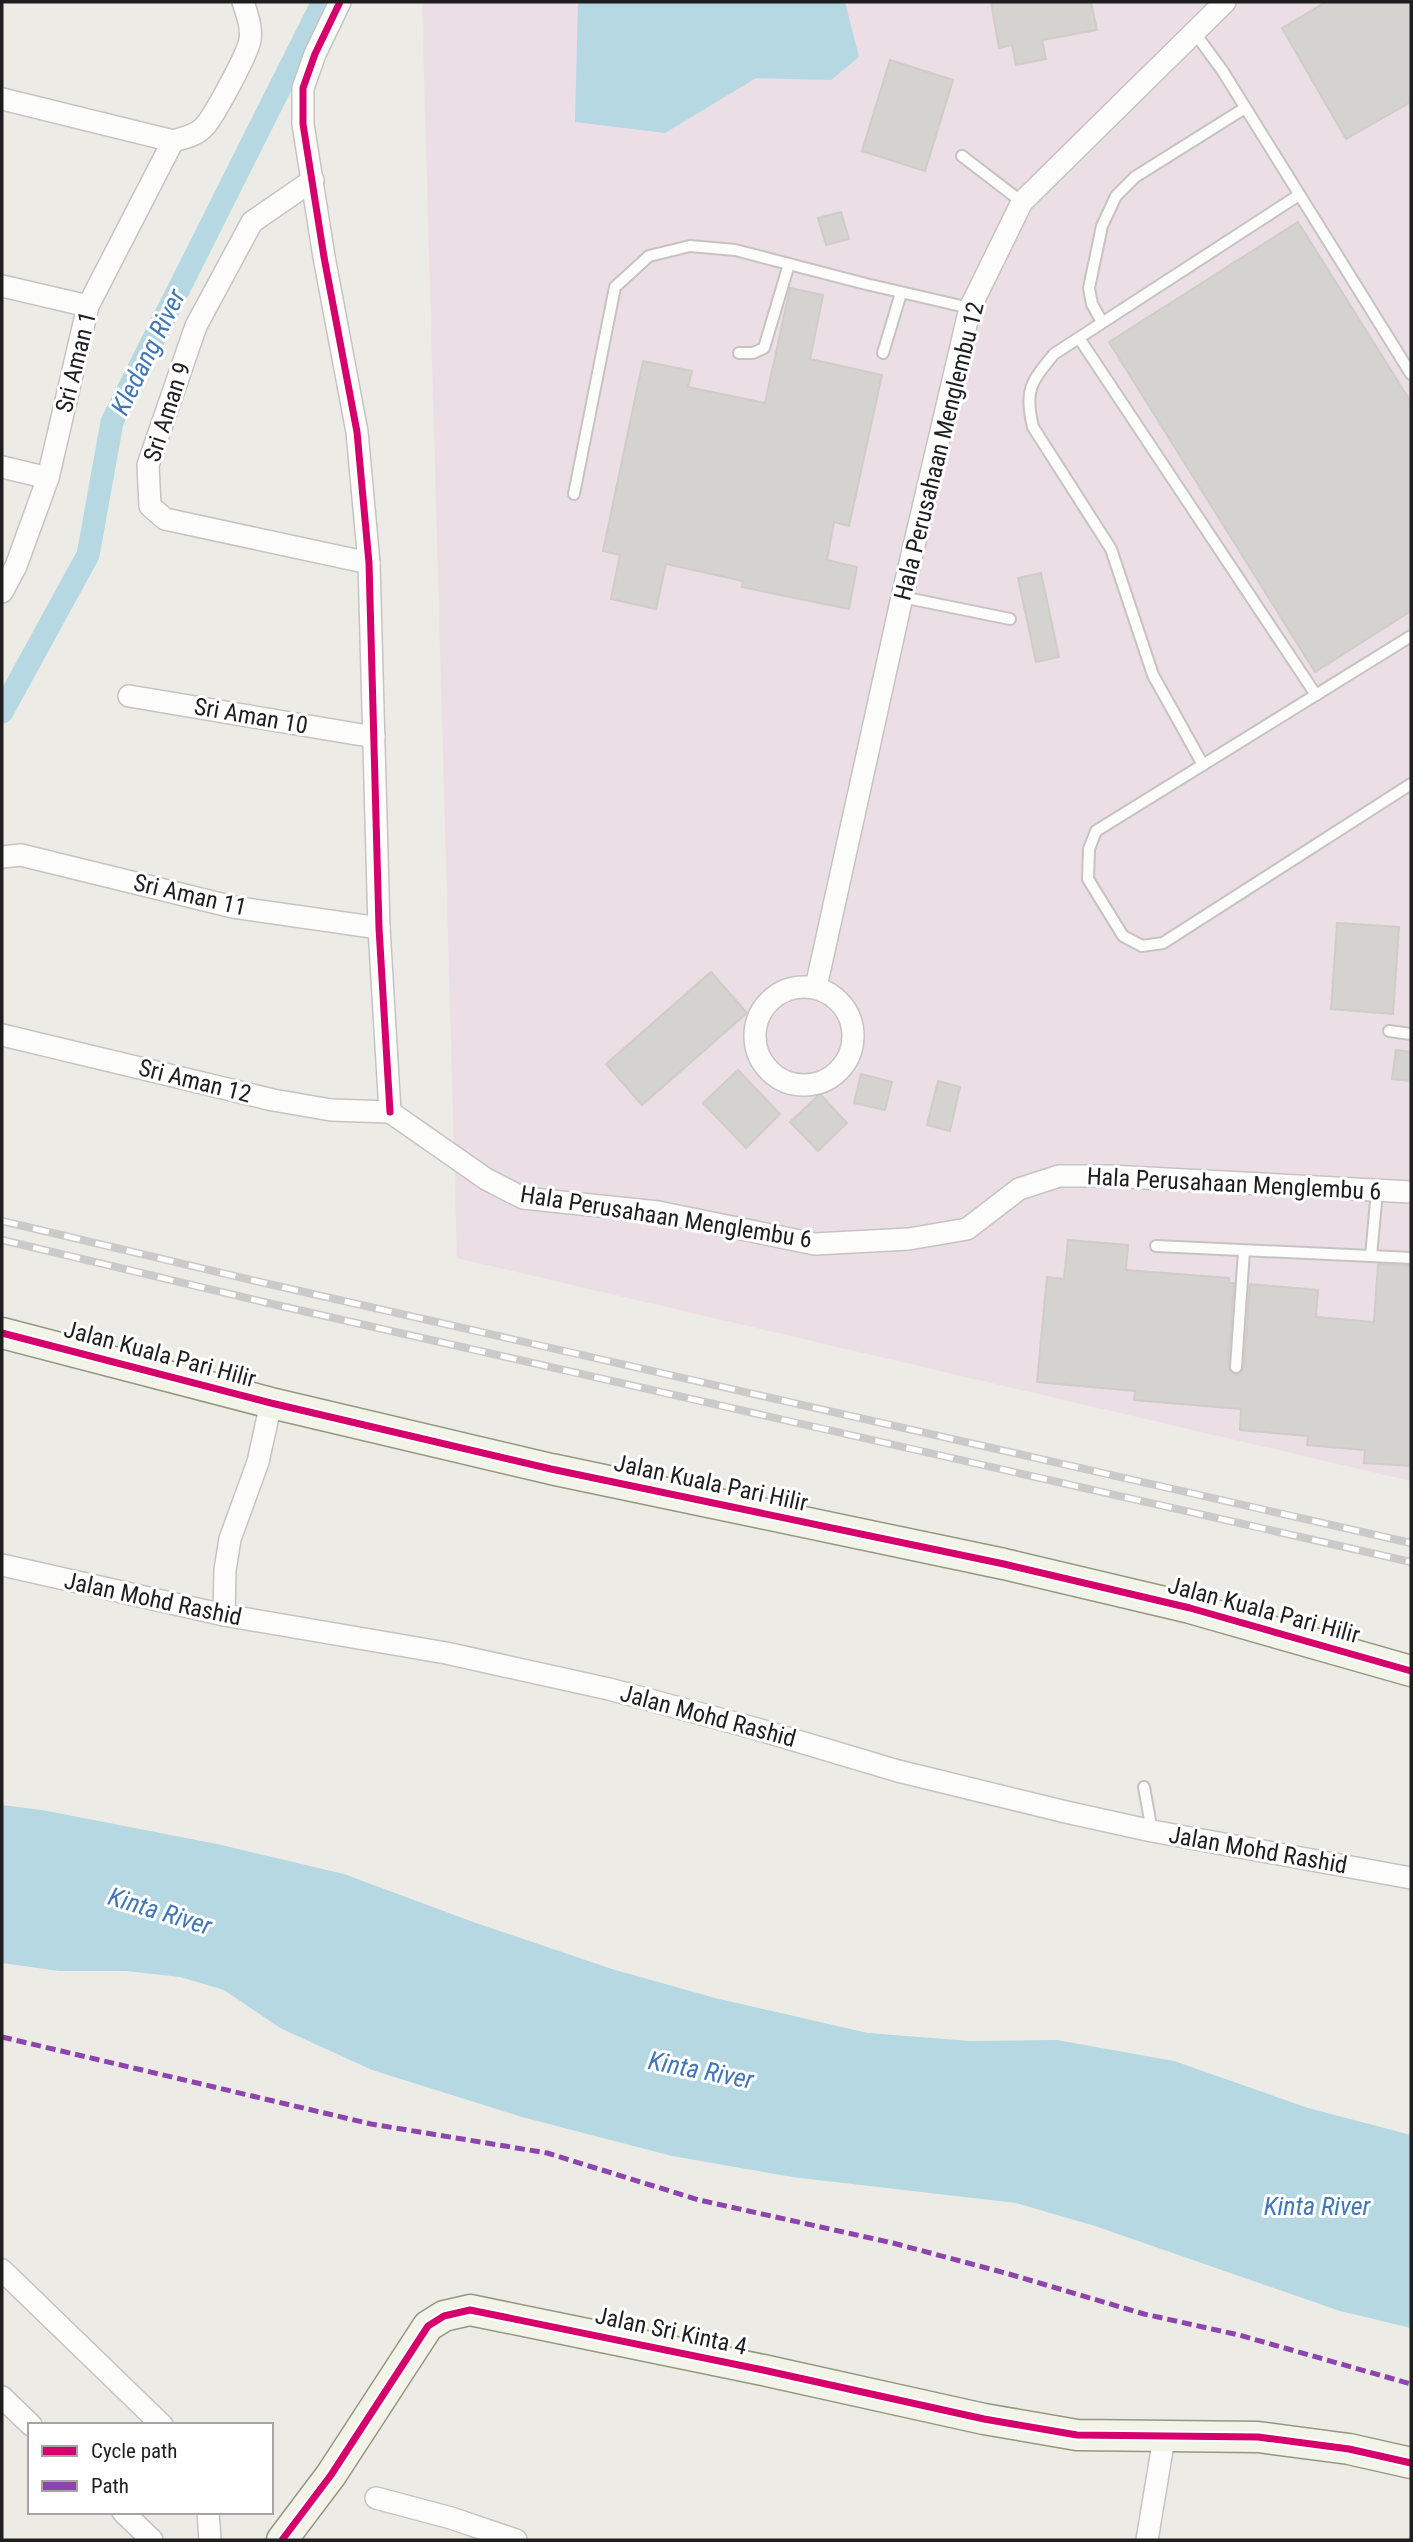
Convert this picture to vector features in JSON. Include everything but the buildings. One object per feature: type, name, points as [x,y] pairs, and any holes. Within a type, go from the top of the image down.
[{"type":"street","points":[[2,99],[173,141],[193,135],[205,127],[245,56],[251,40],[250,25],[243,2]]},
{"type":"street","points":[[340,2],[315,54],[303,88],[303,124],[324,257],[357,432],[369,563],[379,928],[390,1112]]},
{"type":"street","name":"Hala Perusahaan Menglembu 12","points":[[816,987],[902,597],[970,308],[1021,202],[1225,2]]},
{"type":"street","name":"Sri Aman 1","points":[[2,592],[16,566],[48,478],[88,306],[173,141]]},
{"type":"street","name":"Sri Aman 9","points":[[313,180],[252,222],[196,326],[148,465],[150,506],[165,519],[369,563]]},
{"type":"street","points":[[2,286],[88,306]]},
{"type":"street","points":[[2,467],[48,478]]},
{"type":"street","name":"Sri Aman 10","points":[[129,696],[374,737]]},
{"type":"street","name":"Sri Aman 11","points":[[2,858],[21,855],[233,907],[379,928]]},
{"type":"street","points":[[790,987],[816,987],[839,1000],[852,1023],[852,1048],[839,1071],[817,1084],[791,1084],[769,1071],[756,1049],[755,1023],[768,1000],[790,987]]},
{"type":"street","name":"Sri Aman 12","points":[[2,1035],[273,1100],[331,1110],[390,1112]]},
{"type":"street","name":"Hala Perusahaan Menglembu 6","points":[[390,1112],[486,1180],[523,1198],[658,1212],[815,1244],[909,1239],[967,1229],[1019,1189],[1059,1175],[1411,1192]]},
{"type":"street","name":"Jalan Kuala Pari Hilir","points":[[2,1333],[271,1403],[551,1469],[1004,1564],[1137,1595],[1411,1671]]},
{"type":"street","points":[[224,1615],[225,1570],[230,1539],[258,1462],[271,1403]]},
{"type":"street","name":"Jalan Mohd Rashid","points":[[2,1565],[224,1615],[446,1653],[609,1689],[898,1771],[1152,1831],[1411,1878]]},
{"type":"street","points":[[2,2270],[160,2423]]},
{"type":"street","name":"Jalan Sri Kinta 4","points":[[282,2540],[331,2475],[428,2326],[444,2316],[470,2310],[984,2419],[1077,2435],[1258,2437],[1349,2449],[1411,2463]]},
{"type":"street","points":[[2,2397],[29,2423]]},
{"type":"street","points":[[1147,2540],[1164,2438]]},
{"type":"street","points":[[376,2498],[451,2518],[516,2540]]},
{"type":"street","points":[[124,2514],[152,2540]]},
{"type":"street","points":[[208,2514],[210,2540]]},
{"type":"lane","points":[[1194,32],[1245,108],[1411,374]]},
{"type":"lane","points":[[1102,322],[1092,304],[1089,288],[1102,226],[1116,197],[1135,177],[1245,108]]},
{"type":"lane","points":[[962,156],[1021,202]]},
{"type":"lane","points":[[1203,765],[1153,675],[1111,549],[1033,427],[1027,403],[1034,379],[1054,354],[1299,195]]},
{"type":"lane","points":[[574,494],[615,287],[649,256],[690,246],[735,250],[970,308]]},
{"type":"lane","points":[[739,353],[753,353],[764,348],[789,264]]},
{"type":"lane","points":[[883,354],[901,293]]},
{"type":"lane","points":[[1079,338],[1316,695]]},
{"type":"lane","points":[[902,597],[1010,619]]},
{"type":"lane","points":[[1411,636],[1096,831],[1088,849],[1088,879],[1123,936],[1142,946],[1163,943],[1411,784]]},
{"type":"lane","points":[[1389,1031],[1411,1034]]},
{"type":"lane","points":[[1371,1256],[1377,1191]]},
{"type":"lane","points":[[1156,1246],[1411,1258]]},
{"type":"lane","points":[[1236,1367],[1244,1251]]},
{"type":"lane","points":[[1144,1787],[1152,1831]]},
{"type":"shaded area","points":[[422,2],[1411,2],[1411,1481],[457,1258]]},
{"type":"water","points":[[578,2],[845,2],[859,57],[831,80],[756,78],[665,133],[575,122]]},
{"type":"water","name":"Kinta River","points":[[2,1805],[42,1810],[217,1844],[344,1874],[612,1969],[715,1998],[868,2033],[970,2041],[1057,2040],[1174,2061],[1308,2108],[1411,2135],[1411,2328],[1340,2311],[1095,2226],[1016,2203],[792,2177],[672,2156],[522,2117],[372,2070],[280,2028],[224,1990],[180,1977],[126,1971],[59,1971],[2,1963]]},
{"type":"waterway","name":"Kledang River","points":[[2,712],[88,555],[112,422],[323,2]]},
{"type":"railway","points":[[2,1221],[1411,1543]]},
{"type":"railway","points":[[2,1240],[272,1304],[1411,1562]]},
{"type":"marked path","points":[[2,2037],[371,2124],[547,2153],[699,2200],[893,2243],[1144,2314],[1239,2335],[1411,2384]]},
{"type":"cycle path","points":[[340,2],[315,54],[303,88],[303,124],[324,257],[357,432],[369,563],[379,928],[390,1112]]},
{"type":"cycle path","points":[[2,1333],[271,1403],[551,1469],[1004,1564],[1190,1608],[1411,1671]]},
{"type":"cycle path","points":[[282,2540],[331,2475],[428,2326],[444,2316],[470,2310],[984,2419],[1077,2435],[1258,2437],[1349,2449],[1411,2463]]}]
